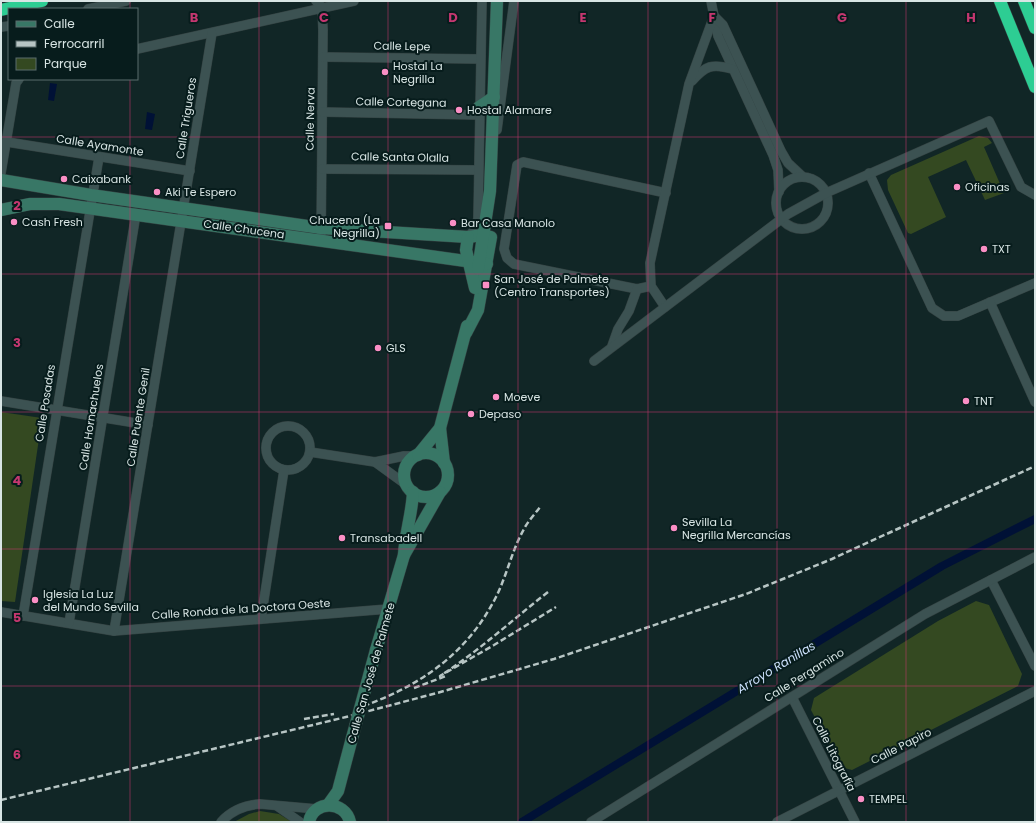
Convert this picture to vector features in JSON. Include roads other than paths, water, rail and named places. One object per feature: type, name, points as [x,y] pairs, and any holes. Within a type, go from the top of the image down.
[{"type":"highway","points":[[10,8],[42,1]]},
{"type":"highway","points":[[999,1],[1035,87]]},
{"type":"highway","points":[[1005,1],[1012,29]]},
{"type":"highway","points":[[1024,1],[1035,28]]},
{"type":"street","points":[[93,8],[126,1]]},
{"type":"street","points":[[138,49],[294,15],[319,4],[354,1]]},
{"type":"street","points":[[466,333],[478,310],[478,262],[466,250],[468,237],[476,228],[478,218],[482,1]]},
{"type":"street","points":[[444,463],[440,428],[466,333],[487,219],[492,159],[497,1]]},
{"type":"street","points":[[492,159],[502,101],[514,1]]},
{"type":"street","points":[[711,1],[714,16],[718,36],[773,155],[778,170],[779,192],[777,207],[782,219],[787,224],[798,228],[814,226],[820,222],[826,212],[828,202],[826,193],[817,182],[803,177],[788,163],[781,151],[723,25],[714,16]]},
{"type":"street","name":"Calle Nerva","points":[[319,4],[323,57],[321,234]]},
{"type":"street","points":[[665,307],[651,286],[650,263],[689,84],[714,16]]},
{"type":"street","name":"Calle Trigueros","points":[[184,208],[212,33]]},
{"type":"street","name":"Calle Lepe","points":[[323,57],[480,59]]},
{"type":"street","points":[[689,84],[705,68],[715,64],[732,69]]},
{"type":"street","points":[[1,173],[16,83],[18,80]]},
{"type":"street","points":[[479,111],[494,97]]},
{"type":"street","name":"Calle Cortegana","points":[[322,112],[479,111]]},
{"type":"street","points":[[594,361],[782,219],[826,193],[989,121],[1022,187],[1035,195]]},
{"type":"street","name":"Calle Ayamonte","points":[[7,142],[190,171]]},
{"type":"street","name":"Calle Posadas","points":[[23,616],[89,208],[99,157]]},
{"type":"street","points":[[651,286],[637,289],[514,264],[507,258],[504,249],[517,165],[523,162],[666,193]]},
{"type":"street","name":"Calle Santa Olalla","points":[[322,168],[478,170]]},
{"type":"street","points":[[869,173],[932,308],[944,316],[958,316],[1035,282]]},
{"type":"street","points":[[779,192],[788,181],[803,177]]},
{"type":"street","name":"Calle Chucena","points":[[1,180],[184,208],[478,262]]},
{"type":"street","name":"Calle Chucena","points":[[1,210],[30,204],[59,204],[182,221],[321,234],[468,237],[483,235]]},
{"type":"street","name":"Calle Puente Genil","points":[[114,631],[184,208]]},
{"type":"street","name":"Calle Hornachuelos","points":[[69,623],[136,214]]},
{"type":"street","points":[[612,347],[618,329],[629,311],[637,289]]},
{"type":"street","points":[[990,302],[1035,402]]},
{"type":"street","points":[[1,400],[148,425]]},
{"type":"street","points":[[286,426],[299,428],[308,438],[310,452],[304,464],[291,470],[284,470],[271,462],[268,456],[267,441],[274,431],[286,426]]},
{"type":"street","points":[[410,489],[405,478],[405,470],[408,463],[440,428]]},
{"type":"street","points":[[310,452],[375,462],[404,456],[416,456],[426,453],[434,454],[444,463],[447,468],[448,480],[440,492],[428,497],[420,496],[375,462]]},
{"type":"street","points":[[261,619],[284,470]]},
{"type":"street","name":"Calle San José de Palmete","points":[[404,556],[404,542],[412,509],[410,489]]},
{"type":"street","name":"Calle San José de Palmete","points":[[340,808],[338,791],[376,650],[404,556],[440,492]]},
{"type":"street","name":"Calle Pergamino","points":[[591,822],[925,614],[1035,557]]},
{"type":"street","points":[[992,580],[1035,666]]},
{"type":"street","name":"Calle Ronda de la Doctora Oeste","points":[[1,612],[114,631],[388,609]]},
{"type":"street","name":"Calle Papiro","points":[[777,822],[1035,691]]},
{"type":"street","name":"Calle Litografía","points":[[792,696],[855,822]]},
{"type":"street","name":"Calle San José de Palmete","points":[[309,822],[312,813],[323,807],[338,791]]},
{"type":"street","points":[[221,822],[245,807],[260,804],[274,804],[340,808],[350,822]]},
{"type":"street","points":[[274,804],[300,822]]},
{"type":"water","points":[[50,83],[57,84],[54,101],[48,100]]},
{"type":"water","points":[[147,112],[155,114],[152,130],[145,129]]},
{"type":"waterway","name":"Arroyo Ranillas","points":[[522,822],[942,566],[1035,519]]},
{"type":"railway","points":[[1,800],[346,717],[437,693],[554,659],[746,594],[832,559],[1035,466]]},
{"type":"railway","points":[[355,709],[378,701],[419,680],[455,653],[484,618],[496,597],[527,523],[540,507]]},
{"type":"railway","points":[[548,592],[482,646],[440,676],[556,607]]},
{"type":"railway","points":[[414,688],[446,676]]},
{"type":"railway","points":[[304,719],[334,714]]},
{"type":"place","name":"Hostal La Negrilla","points":[[385,72]]},
{"type":"place","name":"Hostal Alamare","points":[[459,110]]},
{"type":"place","name":"Caixabank","points":[[64,179]]},
{"type":"place","name":"Oficinas","points":[[957,187]]},
{"type":"place","name":"Aki Te Espero","points":[[157,192]]},
{"type":"place","name":"Cash Fresh","points":[[14,222]]},
{"type":"place","name":"Bar Casa Manolo","points":[[453,223]]},
{"type":"place","name":"Chucena (La Negrilla)","points":[[388,226]]},
{"type":"place","name":"TXT","points":[[984,249]]},
{"type":"place","name":"San José de Palmete (Centro Transportes)","points":[[486,285]]},
{"type":"place","name":"GLS","points":[[378,348]]},
{"type":"place","name":"Moeve","points":[[496,397]]},
{"type":"place","name":"TNT","points":[[966,401]]},
{"type":"place","name":"Depaso","points":[[471,414]]},
{"type":"place","name":"Sevilla La Negrilla Mercancías","points":[[674,528]]},
{"type":"place","name":"Transabadell","points":[[342,538]]},
{"type":"place","name":"Iglesia La Luz del Mundo Sevilla","points":[[35,600]]},
{"type":"place","name":"TEMPEL","points":[[861,799]]}]
